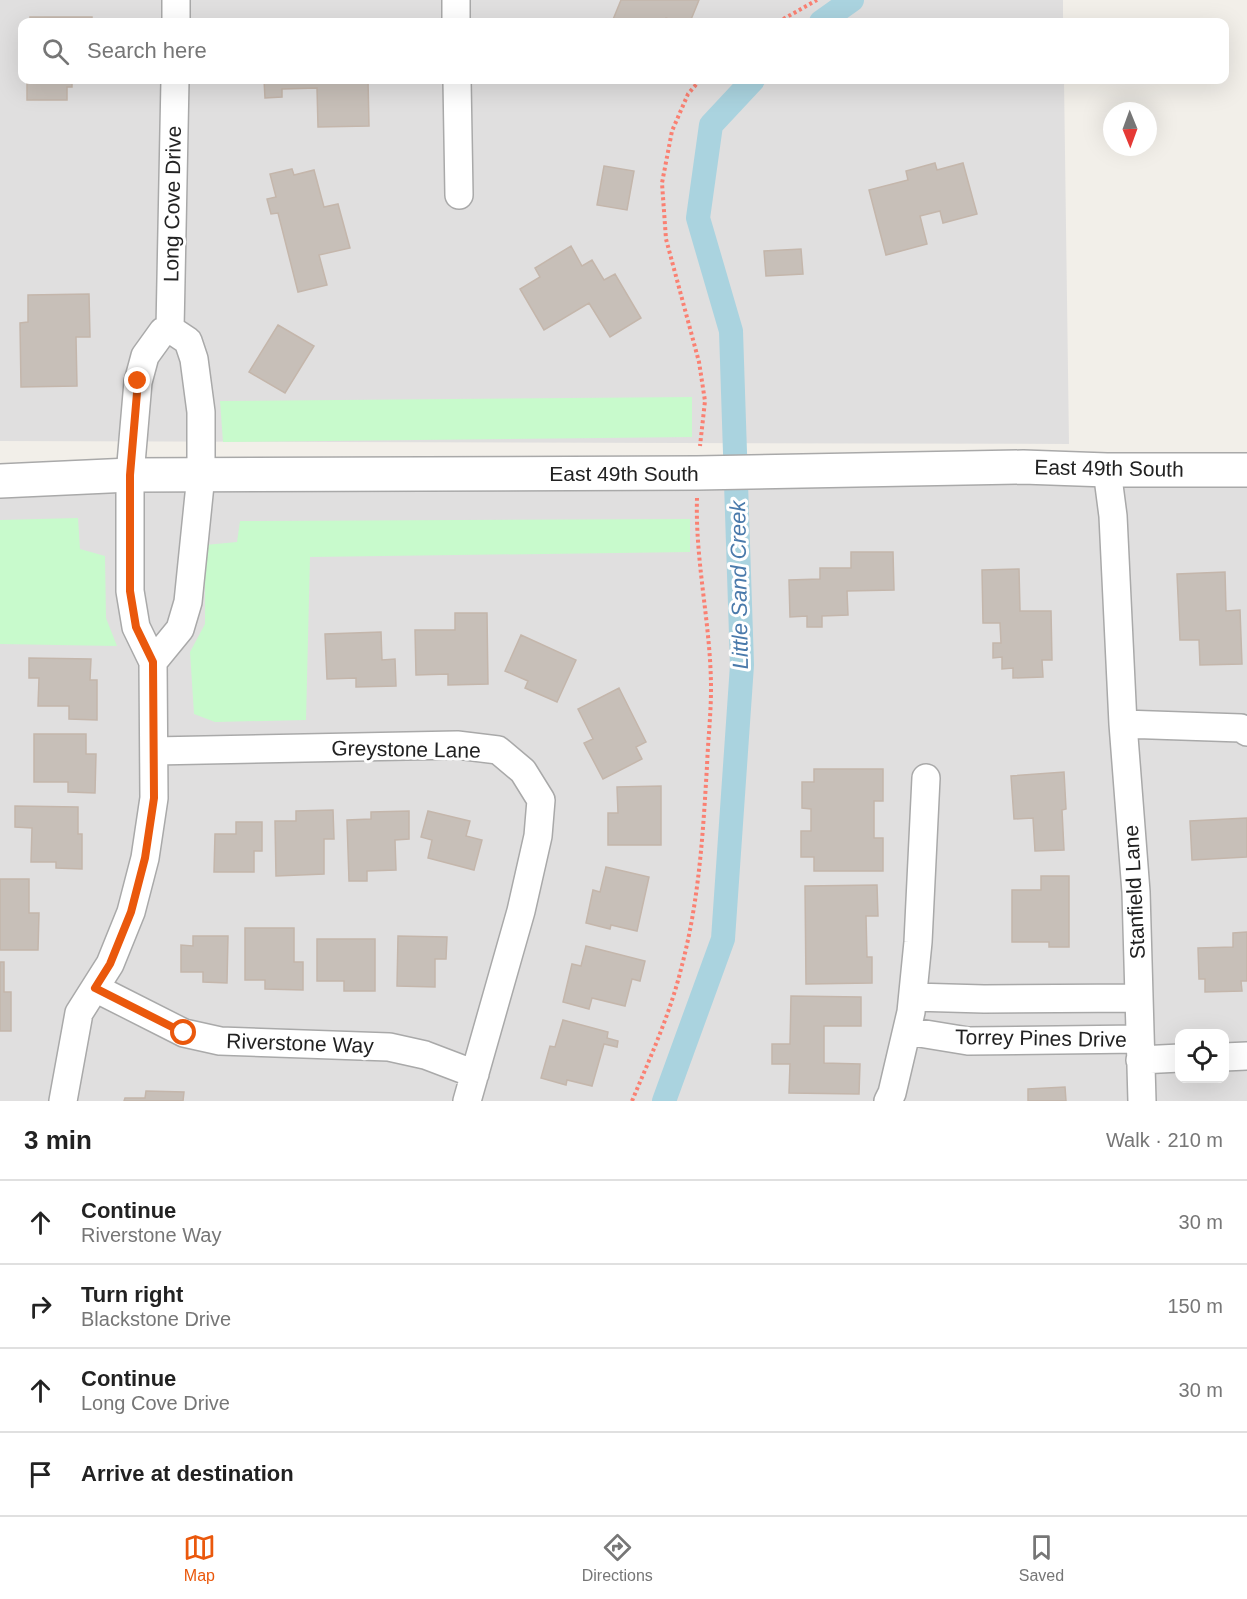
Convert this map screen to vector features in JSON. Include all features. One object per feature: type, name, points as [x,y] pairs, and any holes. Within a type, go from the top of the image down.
[{"type":"street","points":[[176,0],[176,18]]},
{"type":"street","points":[[456,0],[456,18]]},
{"type":"street","name":"Long Cove Drive","points":[[170,329],[175,84]]},
{"type":"street","points":[[457,84],[459,195]]},
{"type":"street","points":[[63,1101],[79,1013],[110,964],[131,912],[145,858],[154,798],[153,662],[136,627],[130,591],[130,475],[138,381],[145,356],[163,331],[170,329],[188,341],[194,359],[201,412],[201,474],[188,602],[180,629],[153,662]]},
{"type":"street","name":"East 49th South","points":[[0,481],[201,474],[703,473],[1023,467],[1107,471],[1247,470]]},
{"type":"street","name":"Stanfield Lane","points":[[1107,471],[1113,516],[1123,724],[1136,892],[1142,1101]]},
{"type":"street","points":[[1123,724],[1240,728],[1247,732]]},
{"type":"street","name":"Greystone Lane","points":[[154,751],[457,746],[498,750],[523,771],[541,800],[538,836],[521,911],[467,1101]]},
{"type":"street","points":[[888,1101],[907,1031],[913,997],[926,778]]},
{"type":"street","name":"Riverstone Way","points":[[95,988],[184,1033],[220,1041],[389,1047],[425,1055],[475,1074]]},
{"type":"street","name":"Torrey Pines Drive","points":[[913,997],[1139,998]]},
{"type":"street","points":[[984,999],[985,1041]]},
{"type":"street","name":"Torrey Pines Drive","points":[[907,1031],[968,1041],[1140,1049]]},
{"type":"street","points":[[1140,1049],[1175,1057]]},
{"type":"street","points":[[1229,1057],[1247,1056]]},
{"type":"path","points":[[785,18],[817,0]]},
{"type":"path","points":[[633,1101],[681,969],[703,842],[711,688],[698,532],[703,473],[705,400],[699,362],[666,239],[662,183],[672,131],[688,94],[697,84]]},
{"type":"shaded area","points":[[0,0],[1063,0],[1063,18],[18,18],[18,84],[1064,84],[1069,444],[0,441]]},
{"type":"shaded area","points":[[1247,470],[1247,1101],[0,1101],[0,483]]},
{"type":"green space","points":[[692,397],[692,437],[223,442],[220,401]]},
{"type":"green space","points":[[78,518],[80,549],[105,556],[106,618],[117,646],[0,644],[0,520]]},
{"type":"green space","points":[[690,519],[690,552],[310,557],[306,720],[215,722],[194,714],[190,652],[205,624],[205,545],[237,542],[240,521]]},
{"type":"building","points":[[621,0],[699,0],[692,18],[614,18]]},
{"type":"building","points":[[30,17],[92,17],[92,18]]},
{"type":"building","points":[[27,84],[72,84],[72,87],[67,87],[67,100],[27,100]]},
{"type":"building","points":[[264,84],[368,84],[369,126],[318,127],[317,88],[282,89],[282,97],[265,98]]},
{"type":"building","points":[[935,163],[937,170],[963,163],[977,214],[943,223],[940,211],[920,216],[927,244],[886,255],[869,190],[908,180],[906,171]]},
{"type":"building","points":[[604,166],[634,171],[627,210],[597,205]]},
{"type":"building","points":[[292,169],[294,175],[314,170],[324,207],[338,204],[350,248],[319,255],[327,285],[298,292],[278,213],[271,214],[267,199],[276,197],[270,174]]},
{"type":"building","points":[[571,246],[582,266],[592,260],[604,280],[615,274],[641,318],[610,337],[589,303],[544,330],[520,289],[540,277],[535,268]]},
{"type":"building","points":[[801,249],[803,274],[766,276],[764,251]]},
{"type":"building","points":[[89,294],[90,337],[76,337],[77,386],[21,387],[20,323],[28,322],[28,295]]},
{"type":"building","points":[[278,325],[314,346],[285,393],[249,372]]},
{"type":"building","points":[[851,552],[893,552],[894,590],[847,591],[848,615],[822,616],[822,627],[807,627],[807,616],[790,617],[789,580],[820,579],[820,568],[851,568]]},
{"type":"building","points":[[1019,569],[1020,611],[1051,611],[1052,660],[1042,660],[1043,677],[1013,678],[1013,668],[1002,669],[1002,657],[993,658],[993,643],[1001,643],[1000,623],[983,623],[982,570]]},
{"type":"building","points":[[1225,572],[1226,611],[1240,610],[1242,664],[1200,665],[1199,640],[1180,640],[1177,574]]},
{"type":"building","points":[[455,613],[487,613],[488,684],[448,685],[448,674],[416,675],[415,630],[455,630]]},
{"type":"building","points":[[381,632],[382,660],[395,659],[396,686],[356,687],[356,678],[327,679],[325,634]]},
{"type":"building","points":[[521,635],[576,660],[557,702],[525,688],[528,681],[505,671]]},
{"type":"building","points":[[29,658],[91,659],[90,680],[97,680],[97,720],[69,719],[69,706],[38,706],[39,678],[29,678]]},
{"type":"building","points":[[619,688],[646,742],[636,747],[642,759],[603,779],[584,743],[593,739],[578,709]]},
{"type":"building","points":[[34,734],[86,734],[86,754],[96,754],[95,793],[68,792],[68,782],[34,782]]},
{"type":"building","points":[[814,769],[883,769],[883,801],[874,801],[874,838],[883,838],[883,871],[814,871],[814,857],[801,857],[801,831],[811,831],[811,809],[802,808],[802,782],[814,782]]},
{"type":"building","points":[[1064,772],[1066,809],[1062,810],[1064,850],[1035,851],[1033,818],[1014,819],[1011,776]]},
{"type":"building","points":[[661,786],[661,845],[608,845],[608,813],[618,813],[617,787]]},
{"type":"building","points":[[15,806],[78,807],[78,834],[82,834],[82,869],[56,868],[56,862],[31,862],[32,828],[15,827]]},
{"type":"building","points":[[333,810],[334,839],[324,839],[324,874],[276,876],[275,821],[296,821],[296,811]]},
{"type":"building","points":[[409,811],[409,839],[395,840],[396,870],[367,871],[367,881],[349,881],[347,820],[371,819],[371,812]]},
{"type":"building","points":[[428,811],[470,821],[466,836],[482,840],[474,870],[428,858],[432,840],[421,837]]},
{"type":"building","points":[[1247,818],[1247,857],[1192,860],[1190,821]]},
{"type":"building","points":[[236,822],[262,822],[262,851],[254,851],[254,872],[214,872],[215,834],[236,834]]},
{"type":"building","points":[[606,867],[649,877],[637,931],[611,925],[610,929],[586,923],[593,890],[600,892]]},
{"type":"building","points":[[1041,876],[1069,876],[1069,947],[1049,947],[1049,942],[1012,942],[1012,890],[1041,890]]},
{"type":"building","points":[[0,879],[29,879],[29,913],[39,913],[38,950],[0,950]]},
{"type":"building","points":[[877,885],[878,916],[866,916],[867,957],[872,957],[872,983],[806,984],[805,886]]},
{"type":"building","points":[[245,928],[294,928],[294,962],[303,962],[303,990],[265,989],[265,980],[245,980]]},
{"type":"building","points":[[1247,932],[1247,981],[1241,981],[1242,991],[1205,992],[1205,979],[1199,979],[1198,948],[1233,947],[1233,933]]},
{"type":"building","points":[[193,936],[228,936],[227,983],[203,982],[203,972],[181,972],[181,945],[193,946]]},
{"type":"building","points":[[398,936],[447,937],[446,959],[435,959],[435,987],[397,986]]},
{"type":"building","points":[[317,939],[375,939],[375,991],[344,991],[344,981],[317,981]]},
{"type":"building","points":[[586,946],[645,961],[640,981],[632,979],[625,1006],[592,998],[589,1009],[563,1002],[572,964],[581,966]]},
{"type":"building","points":[[0,962],[4,962],[4,992],[11,992],[11,1031],[0,1031]]},
{"type":"building","points":[[791,996],[861,997],[861,1026],[824,1026],[824,1063],[860,1064],[859,1094],[789,1093],[790,1064],[772,1064],[772,1044],[790,1044]]},
{"type":"building","points":[[563,1020],[608,1032],[607,1038],[618,1041],[617,1047],[604,1044],[592,1086],[567,1080],[566,1085],[541,1078],[550,1046],[555,1047]]},
{"type":"building","points":[[1065,1087],[1066,1101],[1028,1101],[1028,1089]]},
{"type":"building","points":[[146,1091],[184,1092],[183,1101],[124,1101],[125,1098],[145,1098]]},
{"type":"waterway","name":"Little Sand Creek","points":[[827,18],[852,0]]},
{"type":"waterway","name":"Little Sand Creek","points":[[664,1101],[723,939],[742,665],[731,331],[698,218],[711,125],[749,84]]},
{"type":"route","points":[[138,381],[130,475],[130,591],[136,627],[153,662],[154,798],[145,858],[131,912],[110,964],[95,988],[184,1033]]}]
